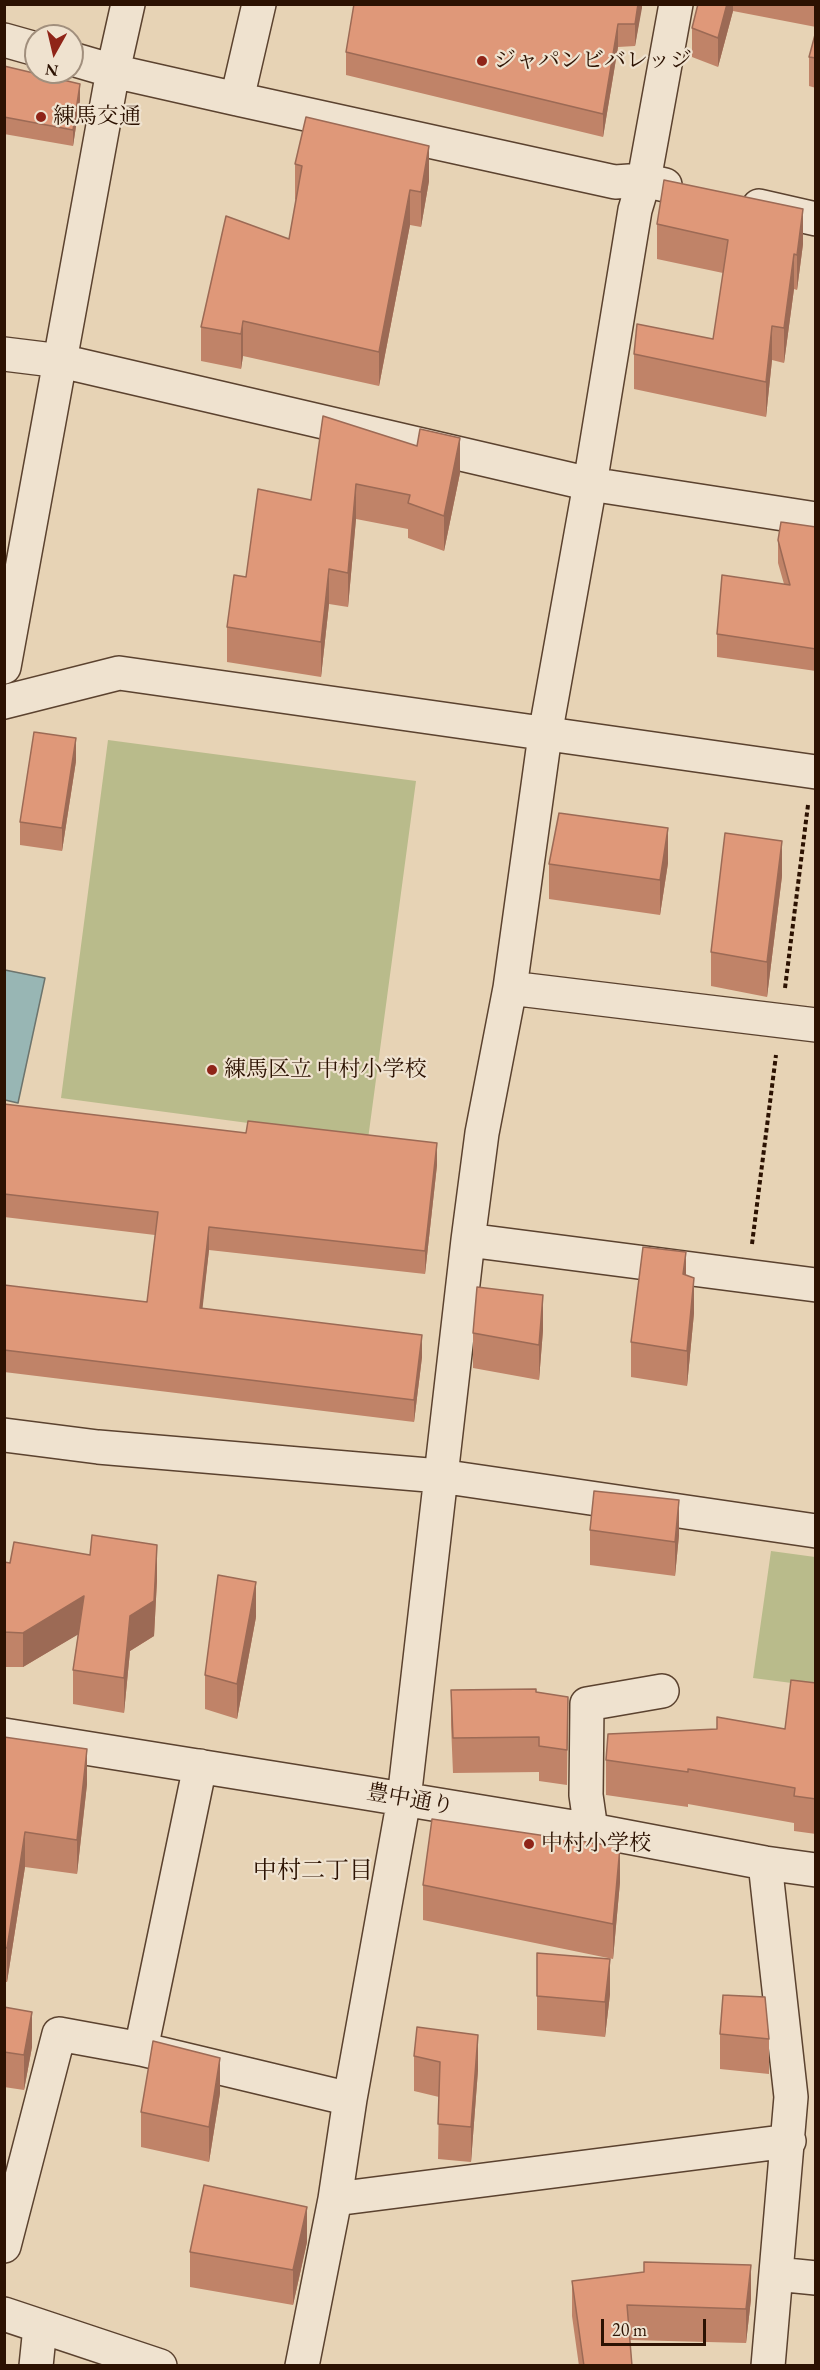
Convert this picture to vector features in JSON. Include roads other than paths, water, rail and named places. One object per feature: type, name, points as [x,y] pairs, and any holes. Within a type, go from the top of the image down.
[{"type":"street","points":[[4,667],[113,71],[128,4]]},
{"type":"street","points":[[237,99],[259,4]]},
{"type":"street","points":[[302,2366],[335,2199],[350,2099],[404,1799],[440,1476],[482,1133],[510,988],[545,735],[590,484],[635,210],[644,180],[676,4]]},
{"type":"street","points":[[4,40],[24,46]]},
{"type":"street","points":[[84,63],[237,99],[615,182],[644,180],[690,190]]},
{"type":"street","points":[[736,201],[816,219]]},
{"type":"street","points":[[4,354],[61,361],[590,484],[816,519]]},
{"type":"street","points":[[4,702],[120,673],[816,772]]},
{"type":"street","points":[[510,988],[816,1025]]},
{"type":"street","points":[[468,1240],[816,1285]]},
{"type":"street","points":[[4,1435],[98,1447],[440,1476],[816,1531]]},
{"type":"street","points":[[591,1830],[586,1795],[587,1704],[662,1691]]},
{"type":"street","name":"豊中通り","points":[[4,1735],[591,1830],[765,1863],[816,1870]]},
{"type":"street","points":[[141,2049],[200,1766]]},
{"type":"street","points":[[765,1863],[791,2097],[768,2366]]},
{"type":"street","points":[[4,2246],[59,2034],[141,2049],[350,2099]]},
{"type":"street","points":[[335,2199],[789,2141]]},
{"type":"street","points":[[776,2274],[816,2278]]},
{"type":"street","points":[[4,2314],[160,2366]]},
{"type":"street","points":[[36,2366],[40,2327]]},
{"type":"water","points":[[5,970],[45,978],[18,1103],[5,1100]]},
{"type":"place","name":"ジャパンビバレッジ","points":[[482,61]]},
{"type":"place","name":"練馬交通","points":[[41,117]]},
{"type":"place","name":"練馬区立 中村小学校","points":[[212,1070]]},
{"type":"place","name":"中村小学校","points":[[529,1844]]},
{"type":"district","name":"中村二丁目","points":[[313,1871]]}]
